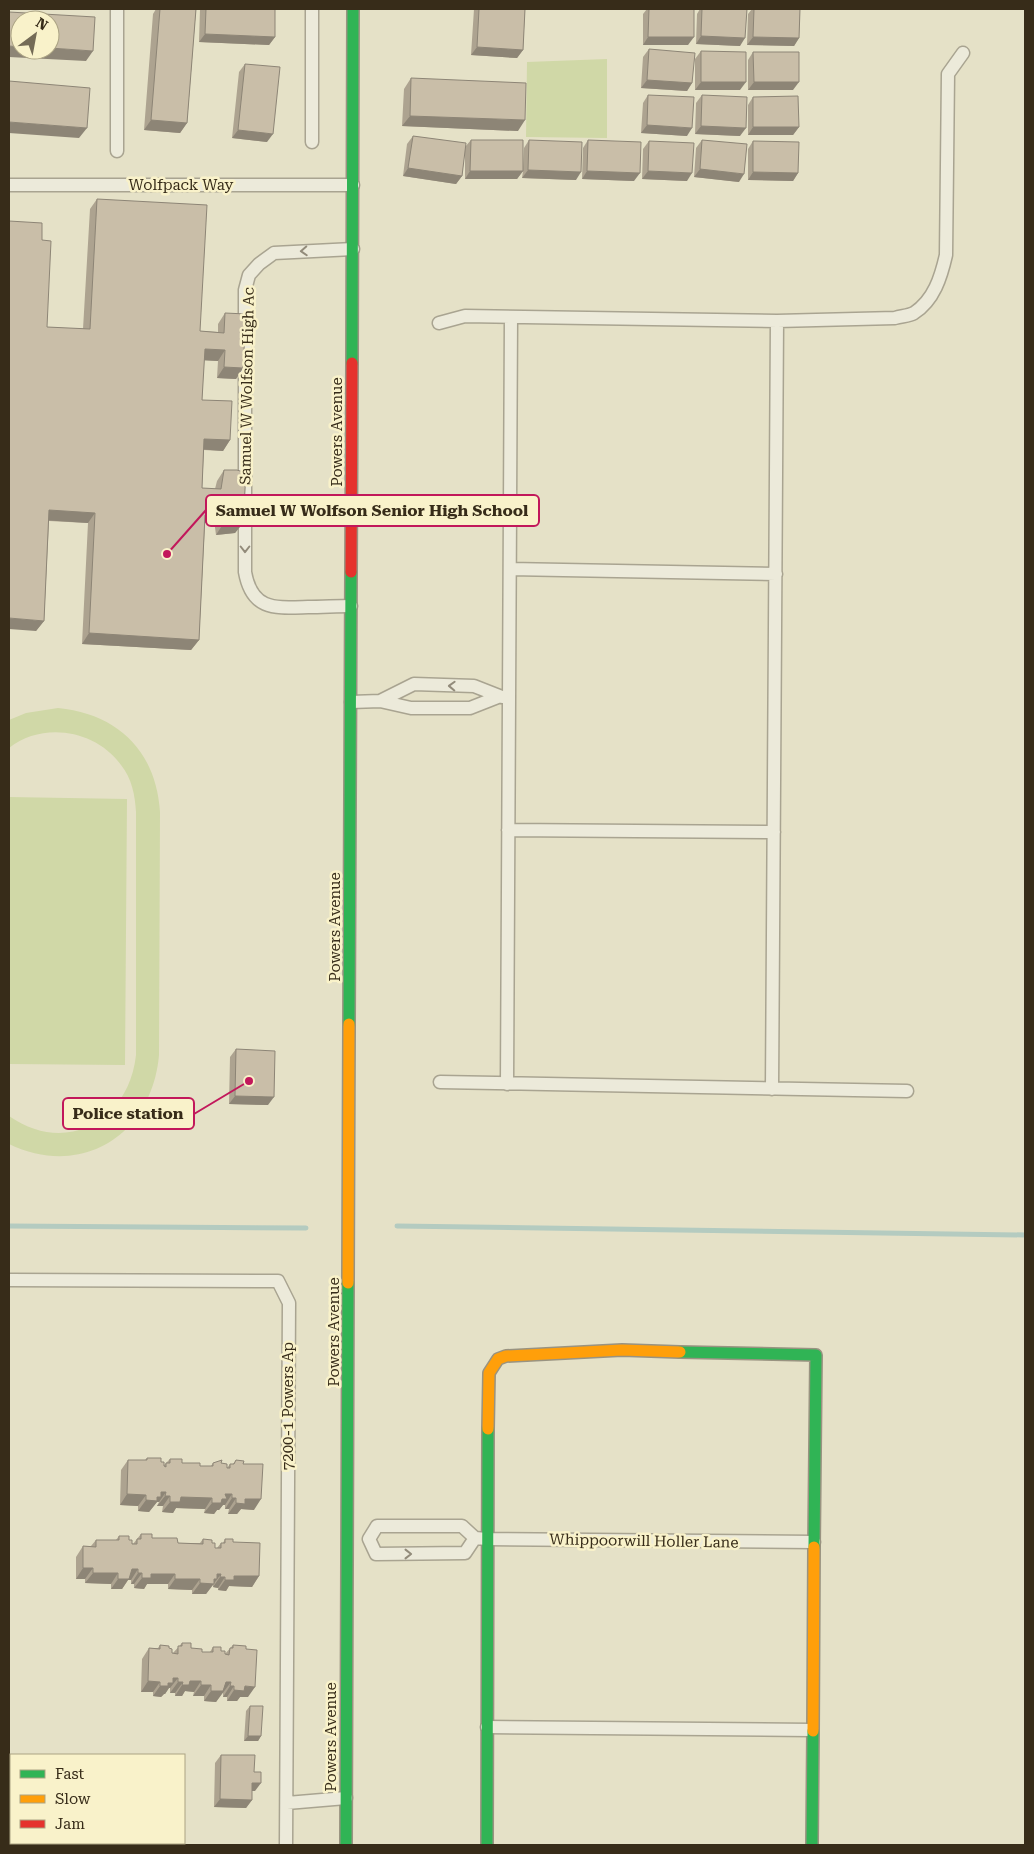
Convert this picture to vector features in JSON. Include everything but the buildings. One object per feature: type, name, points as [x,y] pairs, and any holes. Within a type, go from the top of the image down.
[{"type":"street","points":[[116,151],[117,9]]},
{"type":"street","points":[[312,9],[312,142]]},
{"type":"street","name":"Powers Avenue","points":[[346,1845],[354,9]]},
{"type":"street","points":[[439,323],[465,316],[777,321],[895,318],[914,313],[931,296],[942,275],[946,256],[948,74],[963,53]]},
{"type":"street","name":"Wolfpack Way","points":[[9,185],[353,185]]},
{"type":"street","name":"Samuel W Wolfson High Ac","points":[[351,606],[278,608],[256,598],[248,587],[245,572],[245,290],[250,275],[259,264],[274,253],[352,249]]},
{"type":"street","points":[[507,1084],[508,830],[503,697],[510,569],[511,317]]},
{"type":"street","points":[[772,1089],[777,321]]},
{"type":"street","points":[[510,569],[776,574]]},
{"type":"street","points":[[380,701],[414,684],[474,686],[503,697]]},
{"type":"street","points":[[351,702],[380,701],[411,708],[470,708],[503,697]]},
{"type":"street","points":[[508,830],[774,832]]},
{"type":"street","points":[[440,1082],[907,1091]]},
{"type":"street","name":"7200-1 Powers Ap","points":[[9,1280],[278,1280],[289,1303],[286,1845]]},
{"type":"street","points":[[487,1845],[487,1727],[481,1538],[489,1373],[498,1359],[506,1356],[622,1350],[816,1355],[812,1845]]},
{"type":"street","points":[[369,1539],[377,1526],[462,1526],[481,1538]]},
{"type":"street","points":[[369,1539],[376,1554],[465,1553],[481,1538]]},
{"type":"street","name":"Whippoorwill Holler Lane","points":[[481,1538],[814,1542]]},
{"type":"street","points":[[347,1539],[369,1539]]},
{"type":"street","points":[[487,1727],[812,1730]]},
{"type":"street","points":[[287,1802],[346,1798]]},
{"type":"green space","points":[[607,59],[607,138],[526,137],[527,62]]},
{"type":"green space","points":[[58,708],[99,718],[116,727],[130,739],[142,754],[151,771],[157,790],[160,812],[159,1055],[154,1083],[143,1108],[128,1128],[109,1143],[87,1152],[62,1156],[36,1154],[9,1144],[9,1116],[31,1128],[52,1133],[72,1132],[91,1125],[108,1114],[121,1098],[131,1078],[136,1055],[136,812],[132,787],[125,770],[110,753],[98,744],[84,737],[53,732],[37,734],[9,748],[9,720],[26,713]]},
{"type":"green space","points":[[9,797],[127,799],[125,1065],[9,1064]]},
{"type":"waterway","points":[[9,1226],[306,1228]]},
{"type":"waterway","points":[[397,1226],[1025,1235]]},
{"type":"traffic: fast","points":[[352,363],[353,9]]},
{"type":"traffic: fast","points":[[349,1024],[351,572]]},
{"type":"traffic: fast","points":[[346,1845],[348,1283]]},
{"type":"traffic: fast","points":[[680,1352],[816,1355],[814,1547]]},
{"type":"traffic: fast","points":[[487,1845],[488,1429]]},
{"type":"traffic: fast","points":[[812,1845],[813,1731]]},
{"type":"traffic: slow","points":[[348,1283],[349,1024]]},
{"type":"traffic: slow","points":[[488,1429],[489,1373],[498,1359],[506,1356],[622,1350],[680,1352]]},
{"type":"traffic: slow","points":[[813,1731],[814,1547]]},
{"type":"traffic: jam","points":[[351,572],[352,363]]},
{"type":"place","name":"Samuel W Wolfson Senior High School","points":[[167,554]]},
{"type":"place","name":"Police station","points":[[249,1081]]}]
